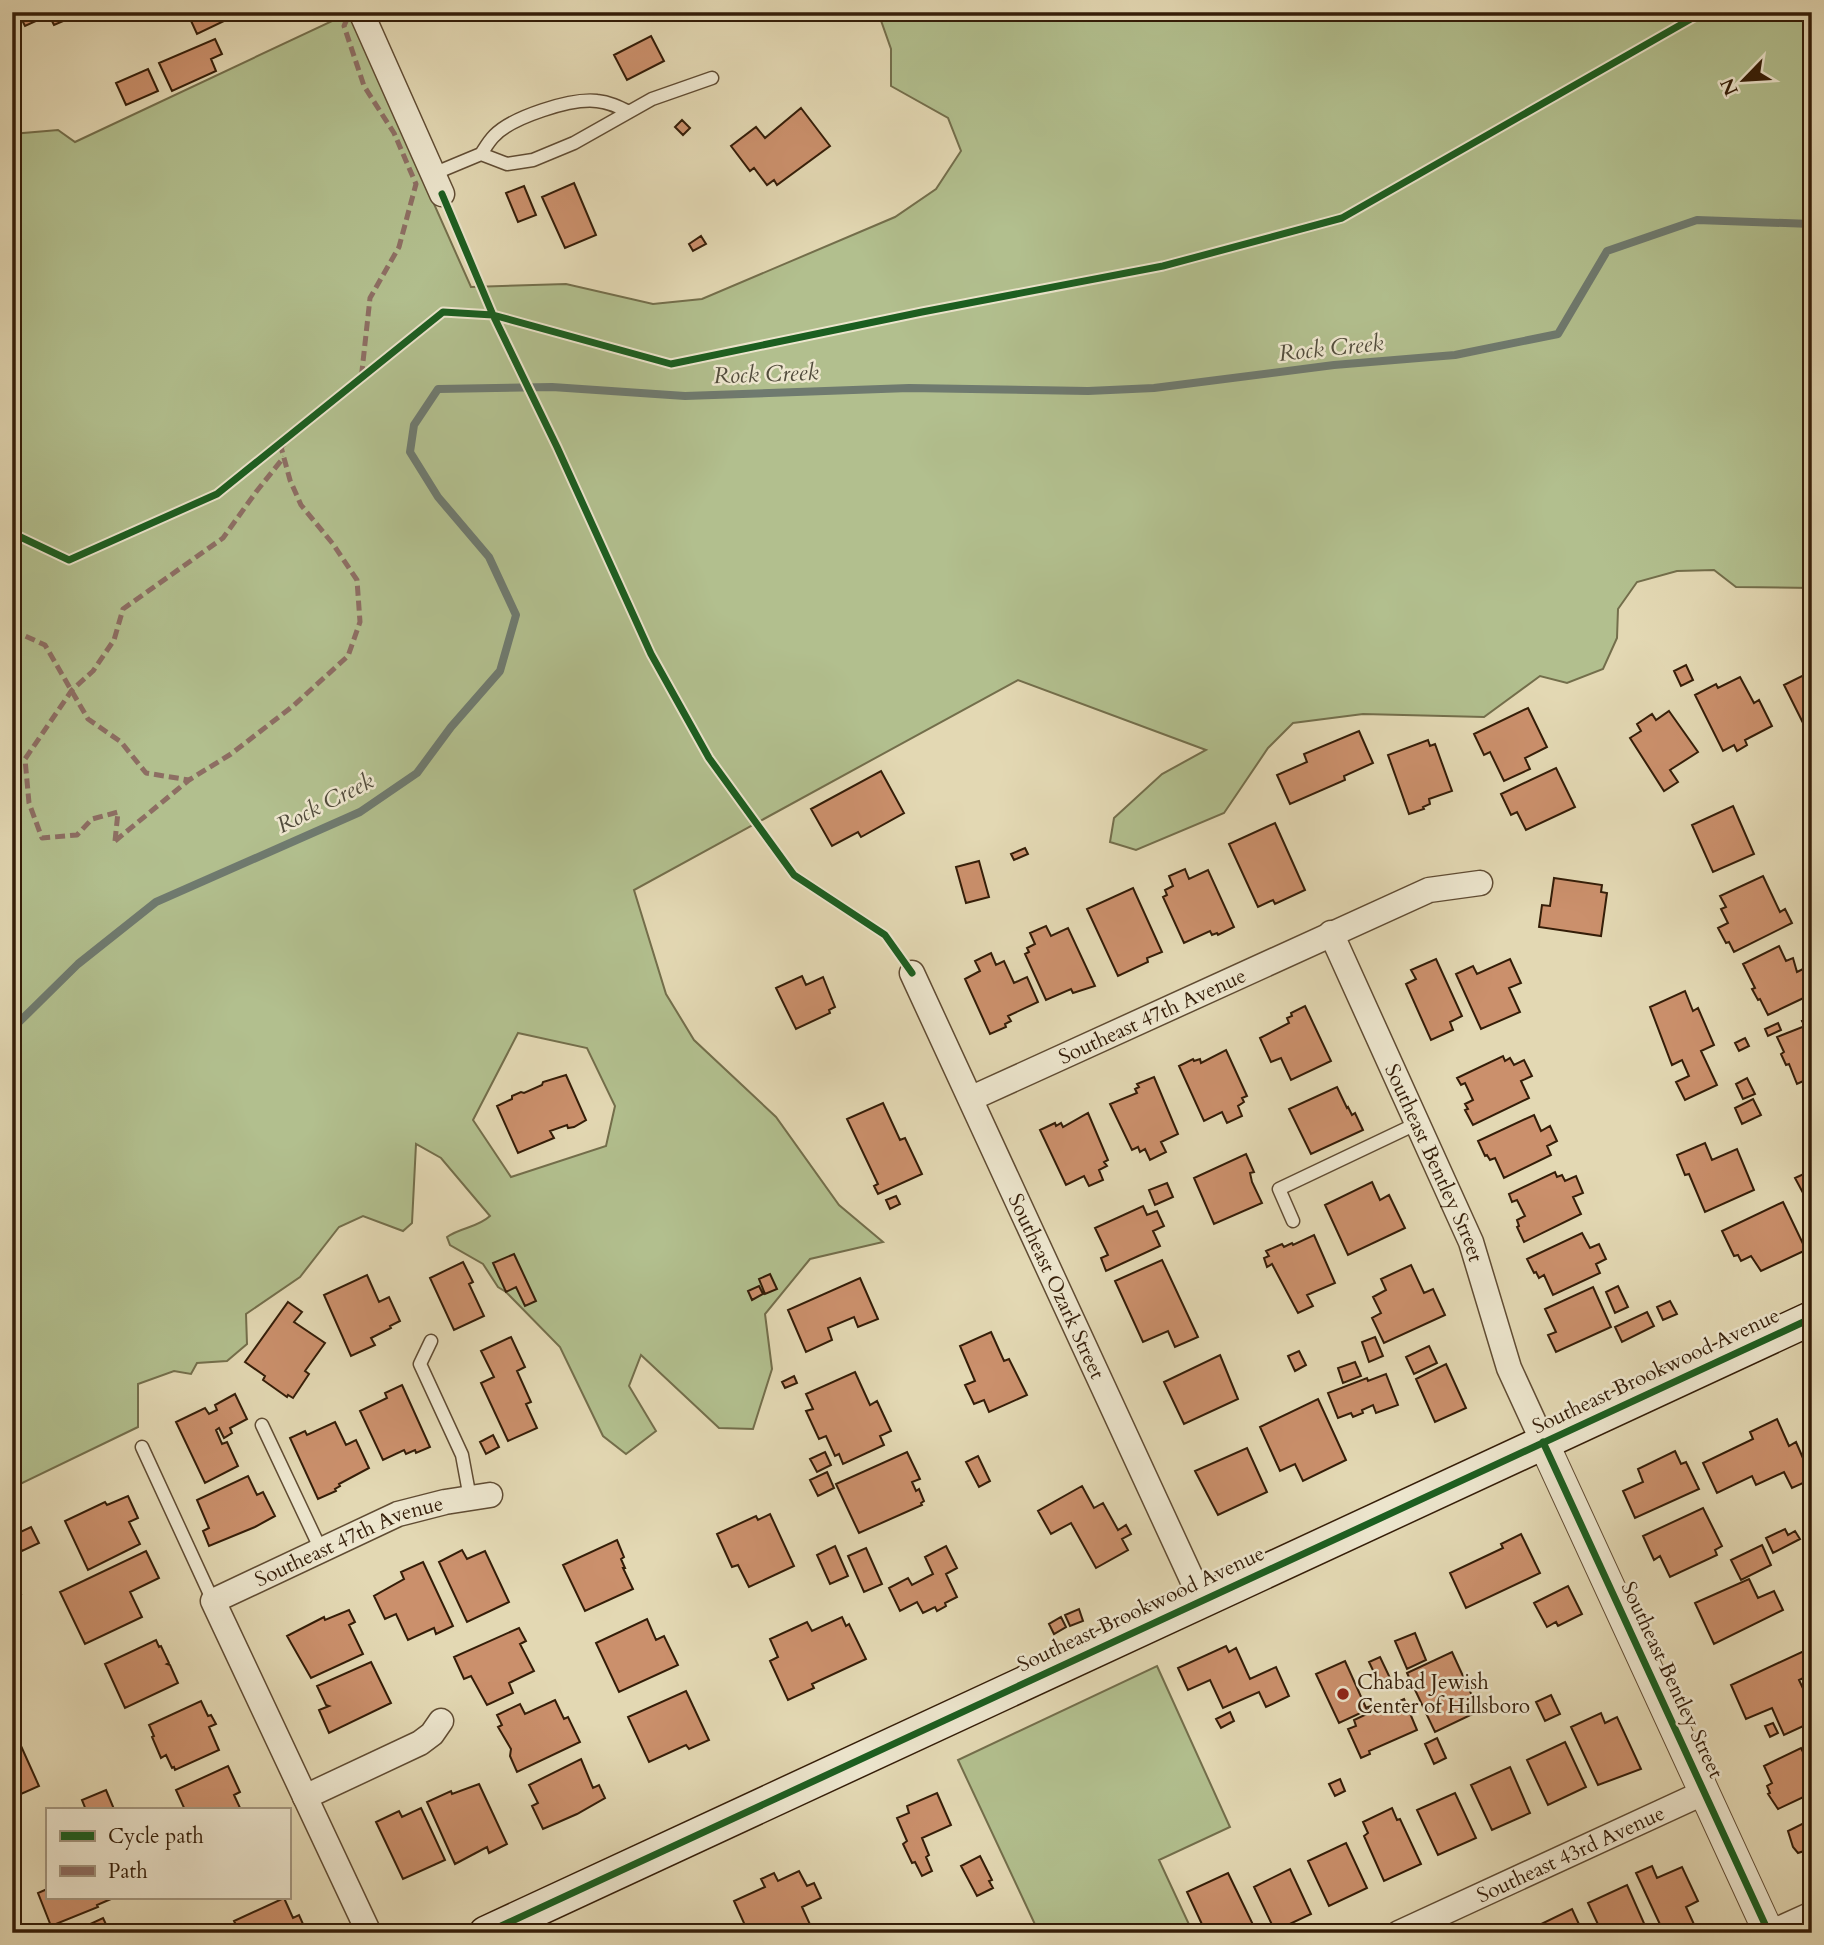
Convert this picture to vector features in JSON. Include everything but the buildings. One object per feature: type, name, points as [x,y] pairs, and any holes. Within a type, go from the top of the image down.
[{"type":"main road","name":"Southeast Brookwood Avenue","points":[[486,1933],[1812,1318]]},
{"type":"street","points":[[361,12],[437,184]]},
{"type":"street","name":"Southeast 47th Avenue","points":[[972,1098],[1429,890],[1480,883]]},
{"type":"street","name":"Southeast Bentley Street","points":[[1331,933],[1471,1242],[1509,1368],[1770,1933]]},
{"type":"street","name":"Southeast Ozark Street","points":[[912,973],[1202,1601]]},
{"type":"street","name":"Southeast 47th Avenue","points":[[213,1601],[398,1514],[480,1497]]},
{"type":"street","points":[[213,1601],[369,1933]]},
{"type":"street","points":[[305,1797],[419,1743],[432,1734],[441,1721]]},
{"type":"street","name":"Southeast 43rd Avenue","points":[[1399,1933],[1704,1792]]},
{"type":"street","points":[[1770,1933],[1812,1914]]},
{"type":"lane","points":[[481,154],[507,164],[533,160],[604,128],[652,99],[712,78]]},
{"type":"lane","points":[[437,184],[481,154],[493,137],[508,125],[563,105],[595,100],[629,112]]},
{"type":"lane","points":[[1293,1221],[1279,1189],[1418,1123]]},
{"type":"lane","points":[[431,1341],[420,1364],[480,1497]]},
{"type":"lane","points":[[262,1425],[321,1550]]},
{"type":"lane","points":[[142,1447],[213,1601]]},
{"type":"green space","points":[[878,12],[1812,12],[1812,588],[1736,587],[1714,570],[1677,571],[1637,582],[1618,609],[1617,638],[1603,669],[1567,683],[1540,676],[1484,717],[1363,714],[1293,723],[1268,748],[1224,813],[1136,850],[1110,842],[1114,818],[1162,774],[1206,750],[1018,680],[634,890],[666,994],[694,1040],[776,1117],[839,1205],[883,1242],[810,1259],[765,1314],[772,1369],[753,1429],[719,1428],[641,1355],[629,1386],[656,1431],[626,1454],[603,1436],[560,1347],[498,1287],[483,1264],[450,1245],[447,1237],[490,1216],[441,1158],[416,1144],[412,1223],[403,1231],[363,1216],[339,1227],[300,1277],[246,1314],[247,1344],[227,1361],[197,1363],[191,1374],[174,1371],[138,1384],[138,1427],[12,1488],[12,134],[58,130],[75,142],[349,13],[471,287],[566,284],[653,304],[702,299],[895,217],[936,189],[961,151],[948,118],[891,86],[891,49]],"holes":[[[518,1033],[587,1048],[615,1106],[606,1146],[511,1177],[473,1120]]]},
{"type":"green space","points":[[1157,1666],[1230,1827],[1159,1860],[1193,1933],[1039,1933],[958,1760]]},
{"type":"waterway","name":"Rock Creek","points":[[12,1029],[78,964],[156,902],[360,812],[417,773],[451,727],[500,671],[516,615],[489,557],[438,497],[410,452],[414,425],[438,389],[552,387],[685,396],[909,388],[1088,391],[1154,388],[1334,365],[1455,355],[1558,334],[1607,251],[1697,220],[1812,224]]},
{"type":"marked path","points":[[361,12],[347,19],[344,26],[364,86],[394,133],[416,184],[399,247],[370,298],[361,380]]},
{"type":"marked path","points":[[12,630],[45,645],[88,719],[121,742],[146,773],[189,780],[231,754],[293,706],[348,656],[360,622],[357,580],[333,544],[301,505],[290,480],[281,447],[288,441]]},
{"type":"marked path","points":[[115,841],[118,812],[92,819],[77,835],[42,838],[29,803],[25,759],[72,690],[93,671],[114,640],[123,609],[223,538],[284,457]]},
{"type":"marked path","points":[[115,841],[189,780]]},
{"type":"cycle path","points":[[12,533],[69,560],[217,494],[443,312],[493,315],[671,364],[1163,266],[1342,218],[1703,12]]},
{"type":"cycle path","points":[[442,194],[493,315],[557,447],[651,654],[709,758],[794,875],[885,935],[912,973]]},
{"type":"cycle path","points":[[486,1933],[1812,1318]]},
{"type":"cycle path","points":[[1543,1442],[1769,1933]]},
{"type":"place","name":"Chabad Jewish Center of Hillsboro","points":[[1343,1694]]}]
